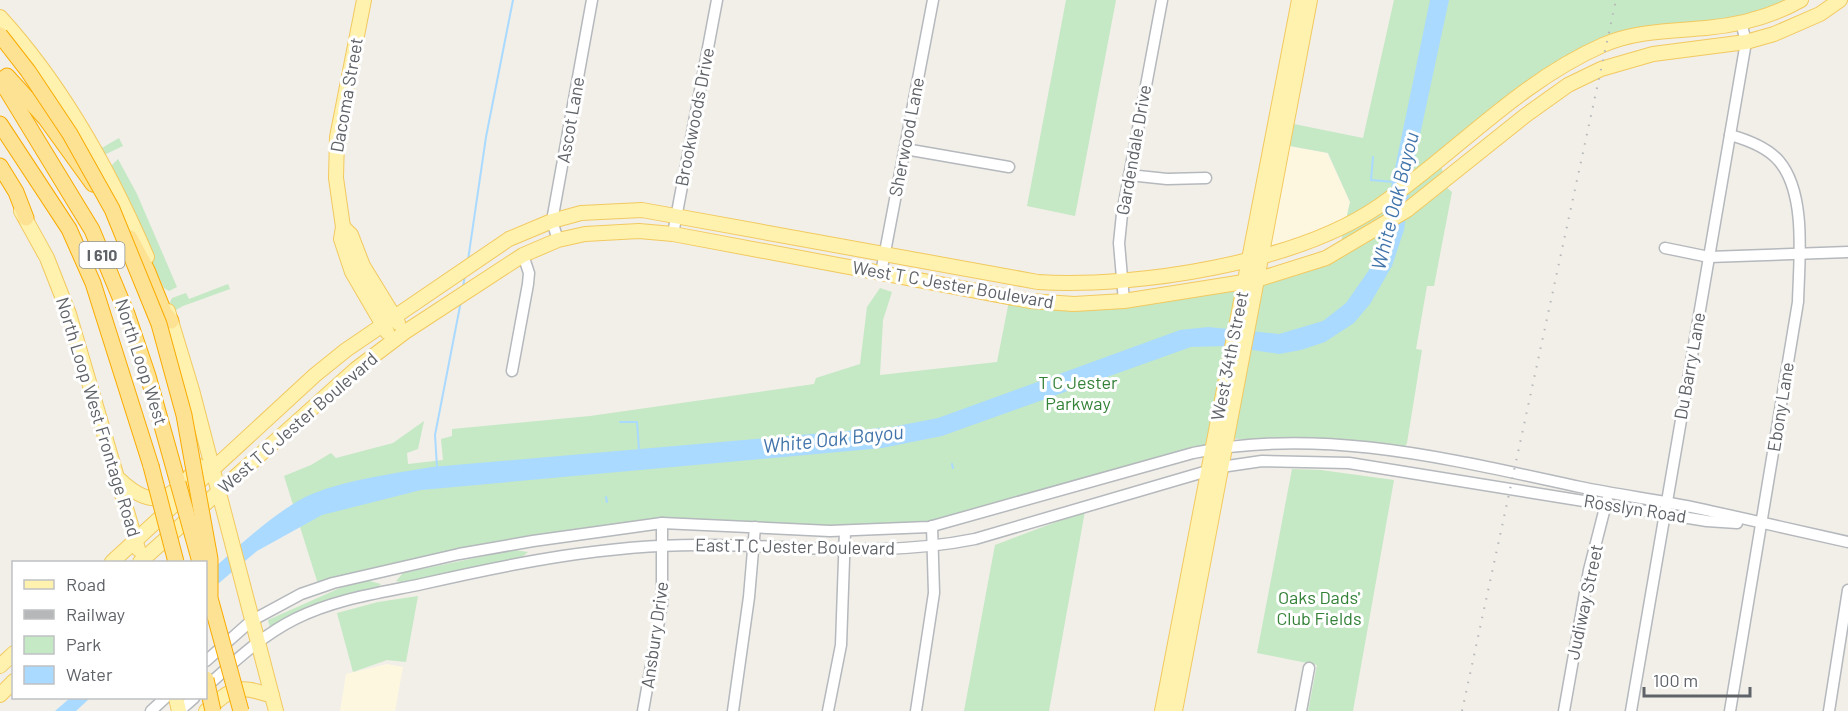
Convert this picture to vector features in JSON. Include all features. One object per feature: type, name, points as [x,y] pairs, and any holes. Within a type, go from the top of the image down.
[{"type":"highway","points":[[0,35],[70,134],[112,209],[159,324],[184,416],[210,559],[210,598]]},
{"type":"highway","points":[[0,69],[46,119],[118,216],[147,270],[164,312],[171,321]]},
{"type":"highway","name":"North Loop West","points":[[0,79],[92,230],[127,314],[169,448],[200,561]]},
{"type":"highway","name":"North Loop West","points":[[0,124],[69,229],[93,283],[151,466],[176,561]]},
{"type":"highway","points":[[0,166],[16,192],[26,218]]},
{"type":"highway","points":[[207,584],[241,711]]},
{"type":"highway","points":[[207,684],[213,711]]},
{"type":"main road","name":"Dacoma Street","points":[[364,0],[338,136],[336,178],[343,227],[351,235],[388,321],[393,341]]},
{"type":"main road","name":"West 34th Street","points":[[1162,711],[1192,588],[1215,469],[1299,0]]},
{"type":"main road","name":"West 34th Street","points":[[1254,258],[1310,0]]},
{"type":"main road","name":"West T C Jester Boulevard","points":[[113,561],[294,394],[346,350],[509,239],[552,221],[611,210],[676,215],[1038,282],[1073,284],[1122,282],[1297,248],[1345,227],[1379,207],[1515,98],[1550,72],[1577,57],[1606,44],[1649,33],[1741,22],[1788,7],[1801,0]]},
{"type":"main road","name":"West T C Jester Boulevard","points":[[142,561],[308,410],[393,341],[523,255],[558,240],[594,233],[639,231],[673,234],[1030,301],[1074,304],[1124,301],[1250,281],[1326,258],[1369,235],[1425,196],[1526,115],[1568,86],[1600,69],[1653,54],[1746,42],[1798,25],[1840,0]]},
{"type":"main road","points":[[0,17],[45,74],[92,146],[135,229],[171,321],[192,390],[204,443],[225,513],[276,711]]},
{"type":"main road","points":[[1649,33],[1653,54]]},
{"type":"main road","points":[[1515,98],[1526,115]]},
{"type":"main road","name":"North Loop West Frontage Road","points":[[0,178],[26,218],[50,266],[69,314],[141,561]]},
{"type":"main road","points":[[1345,227],[1353,243]]},
{"type":"main road","name":"Dacoma Street","points":[[388,321],[405,332]]},
{"type":"main road","points":[[294,394],[308,410]]},
{"type":"main road","points":[[118,478],[136,495],[151,500],[164,498],[200,465],[204,443]]},
{"type":"main road","name":"West 34th Street","points":[[1175,711],[1192,588]]},
{"type":"main road","points":[[0,666],[12,655]]},
{"type":"main road","points":[[0,694],[12,683]]},
{"type":"main road","points":[[206,711],[229,691],[239,688],[272,696]]},
{"type":"street","name":"Ascot Lane","points":[[558,240],[552,221],[592,0]]},
{"type":"street","name":"Brookwoods Drive","points":[[673,234],[717,0]]},
{"type":"street","name":"Sherwood Lane","points":[[881,273],[933,0]]},
{"type":"street","name":"Gardendale Drive","points":[[1124,301],[1119,243],[1129,175],[1162,0]]},
{"type":"street","name":"Du Barry Lane","points":[[1631,711],[1664,508],[1746,42],[1741,22]]},
{"type":"street","name":"Ebony Lane","points":[[1730,135],[1764,148],[1778,160],[1791,178],[1796,202],[1799,254],[1798,302],[1730,711]]},
{"type":"street","points":[[905,148],[1009,168]]},
{"type":"street","points":[[1129,175],[1167,179],[1206,178]]},
{"type":"street","points":[[1665,248],[1709,257],[1848,252]]},
{"type":"street","points":[[512,371],[528,285],[529,273],[523,255]]},
{"type":"street","points":[[1219,448],[1294,442],[1352,445],[1410,453],[1476,466],[1472,484]]},
{"type":"street","points":[[1349,463],[1352,445]]},
{"type":"street","name":"East T C Jester Boulevard","points":[[207,660],[250,616],[312,590],[385,571],[532,541],[662,523],[845,531],[932,526],[1219,448]]},
{"type":"street","name":"East T C Jester Boulevard","points":[[207,686],[257,642],[309,612],[389,591],[535,560],[663,546],[754,546],[845,551],[935,547],[975,539],[1215,469],[1281,461],[1349,463],[1510,490]]},
{"type":"street","name":"Rosslyn Road","points":[[1476,466],[1513,473],[1607,498],[1664,508],[1710,511],[1761,525],[1848,542]]},
{"type":"street","points":[[1070,489],[1074,509]]},
{"type":"street","name":"Rosslyn Road","points":[[1510,490],[1607,498]]},
{"type":"street","name":"Judiway Street","points":[[1564,711],[1589,570],[1607,498]]},
{"type":"street","name":"Ansbury Drive","points":[[643,711],[662,604],[662,523]]},
{"type":"street","points":[[733,711],[755,526]]},
{"type":"street","points":[[916,711],[931,630],[935,547],[932,526]]},
{"type":"street","points":[[828,711],[841,645],[845,531]]},
{"type":"street","points":[[532,541],[535,560]]},
{"type":"street","points":[[385,571],[389,591]]},
{"type":"street","points":[[1829,711],[1848,590]]},
{"type":"street","points":[[1300,711],[1309,668]]},
{"type":"street","points":[[151,711],[164,699]]},
{"type":"street","points":[[179,711],[193,699]]},
{"type":"shaded area","points":[[1287,146],[1327,153],[1350,202],[1345,223],[1271,247],[1269,245]]},
{"type":"shaded area","points":[[387,664],[403,667],[395,711],[340,711],[346,674]]},
{"type":"green space","points":[[1066,0],[1116,0],[1075,216],[1027,206]]},
{"type":"green space","name":"T C Jester Parkway","points":[[1394,0],[1792,0],[1754,14],[1610,39],[1439,152],[1445,186],[1452,192],[1434,286],[1427,286],[1416,349],[1422,350],[1407,443],[1404,448],[1317,438],[1244,440],[1224,438],[1206,446],[942,521],[889,527],[648,523],[318,584],[284,476],[311,465],[331,453],[336,458],[393,443],[424,421],[418,449],[407,453],[408,464],[443,460],[441,439],[452,436],[452,429],[590,416],[814,384],[816,378],[860,364],[867,307],[880,288],[892,292],[883,320],[880,375],[997,362],[1009,301],[1235,290],[1237,293],[1338,256],[1350,202],[1328,153],[1290,146],[1294,124],[1363,138]]},
{"type":"green space","points":[[119,138],[123,146],[104,155],[100,149]]},
{"type":"green space","points":[[118,159],[137,194],[177,287],[169,291],[164,288],[110,167]]},
{"type":"green space","points":[[228,284],[230,289],[174,311],[170,302],[172,298],[186,293],[189,299]]},
{"type":"green space","name":"Oaks Dads' Club Fields","points":[[1292,469],[1321,470],[1394,480],[1353,711],[1308,711],[1317,665],[1257,653]]},
{"type":"green space","points":[[1085,511],[1049,711],[964,711],[995,545]]},
{"type":"green space","points":[[514,550],[528,552],[521,558],[406,583],[396,581],[403,573]]},
{"type":"green space","points":[[366,580],[381,584],[372,592],[270,628],[268,620],[340,588]]},
{"type":"green space","points":[[418,596],[406,662],[387,660],[353,672],[337,613],[378,602]]},
{"type":"water","name":"White Oak Bayou","points":[[1430,0],[1449,0],[1412,172],[1404,230],[1392,266],[1370,304],[1354,323],[1325,342],[1279,354],[1227,346],[1191,347],[942,436],[882,448],[421,490],[322,515],[257,551],[207,593],[207,574],[271,519],[299,501],[326,489],[432,467],[892,427],[938,418],[1180,330],[1208,327],[1279,334],[1323,321],[1346,303],[1369,270],[1380,240]]},
{"type":"water","points":[[69,699],[89,699],[76,711],[55,711]]},
{"type":"waterway","points":[[468,260],[486,137],[513,0]]},
{"type":"waterway","name":"White Oak Bayou","points":[[1373,157],[1371,180],[1394,182]]},
{"type":"waterway","points":[[463,287],[465,275]]},
{"type":"waterway","points":[[437,467],[435,435],[461,301]]},
{"type":"waterway","points":[[620,422],[637,422],[639,450]]},
{"type":"waterway","points":[[952,464],[953,468]]},
{"type":"waterway","points":[[606,497],[607,502]]},
{"type":"railway","points":[[1462,711],[1616,0]]}]
